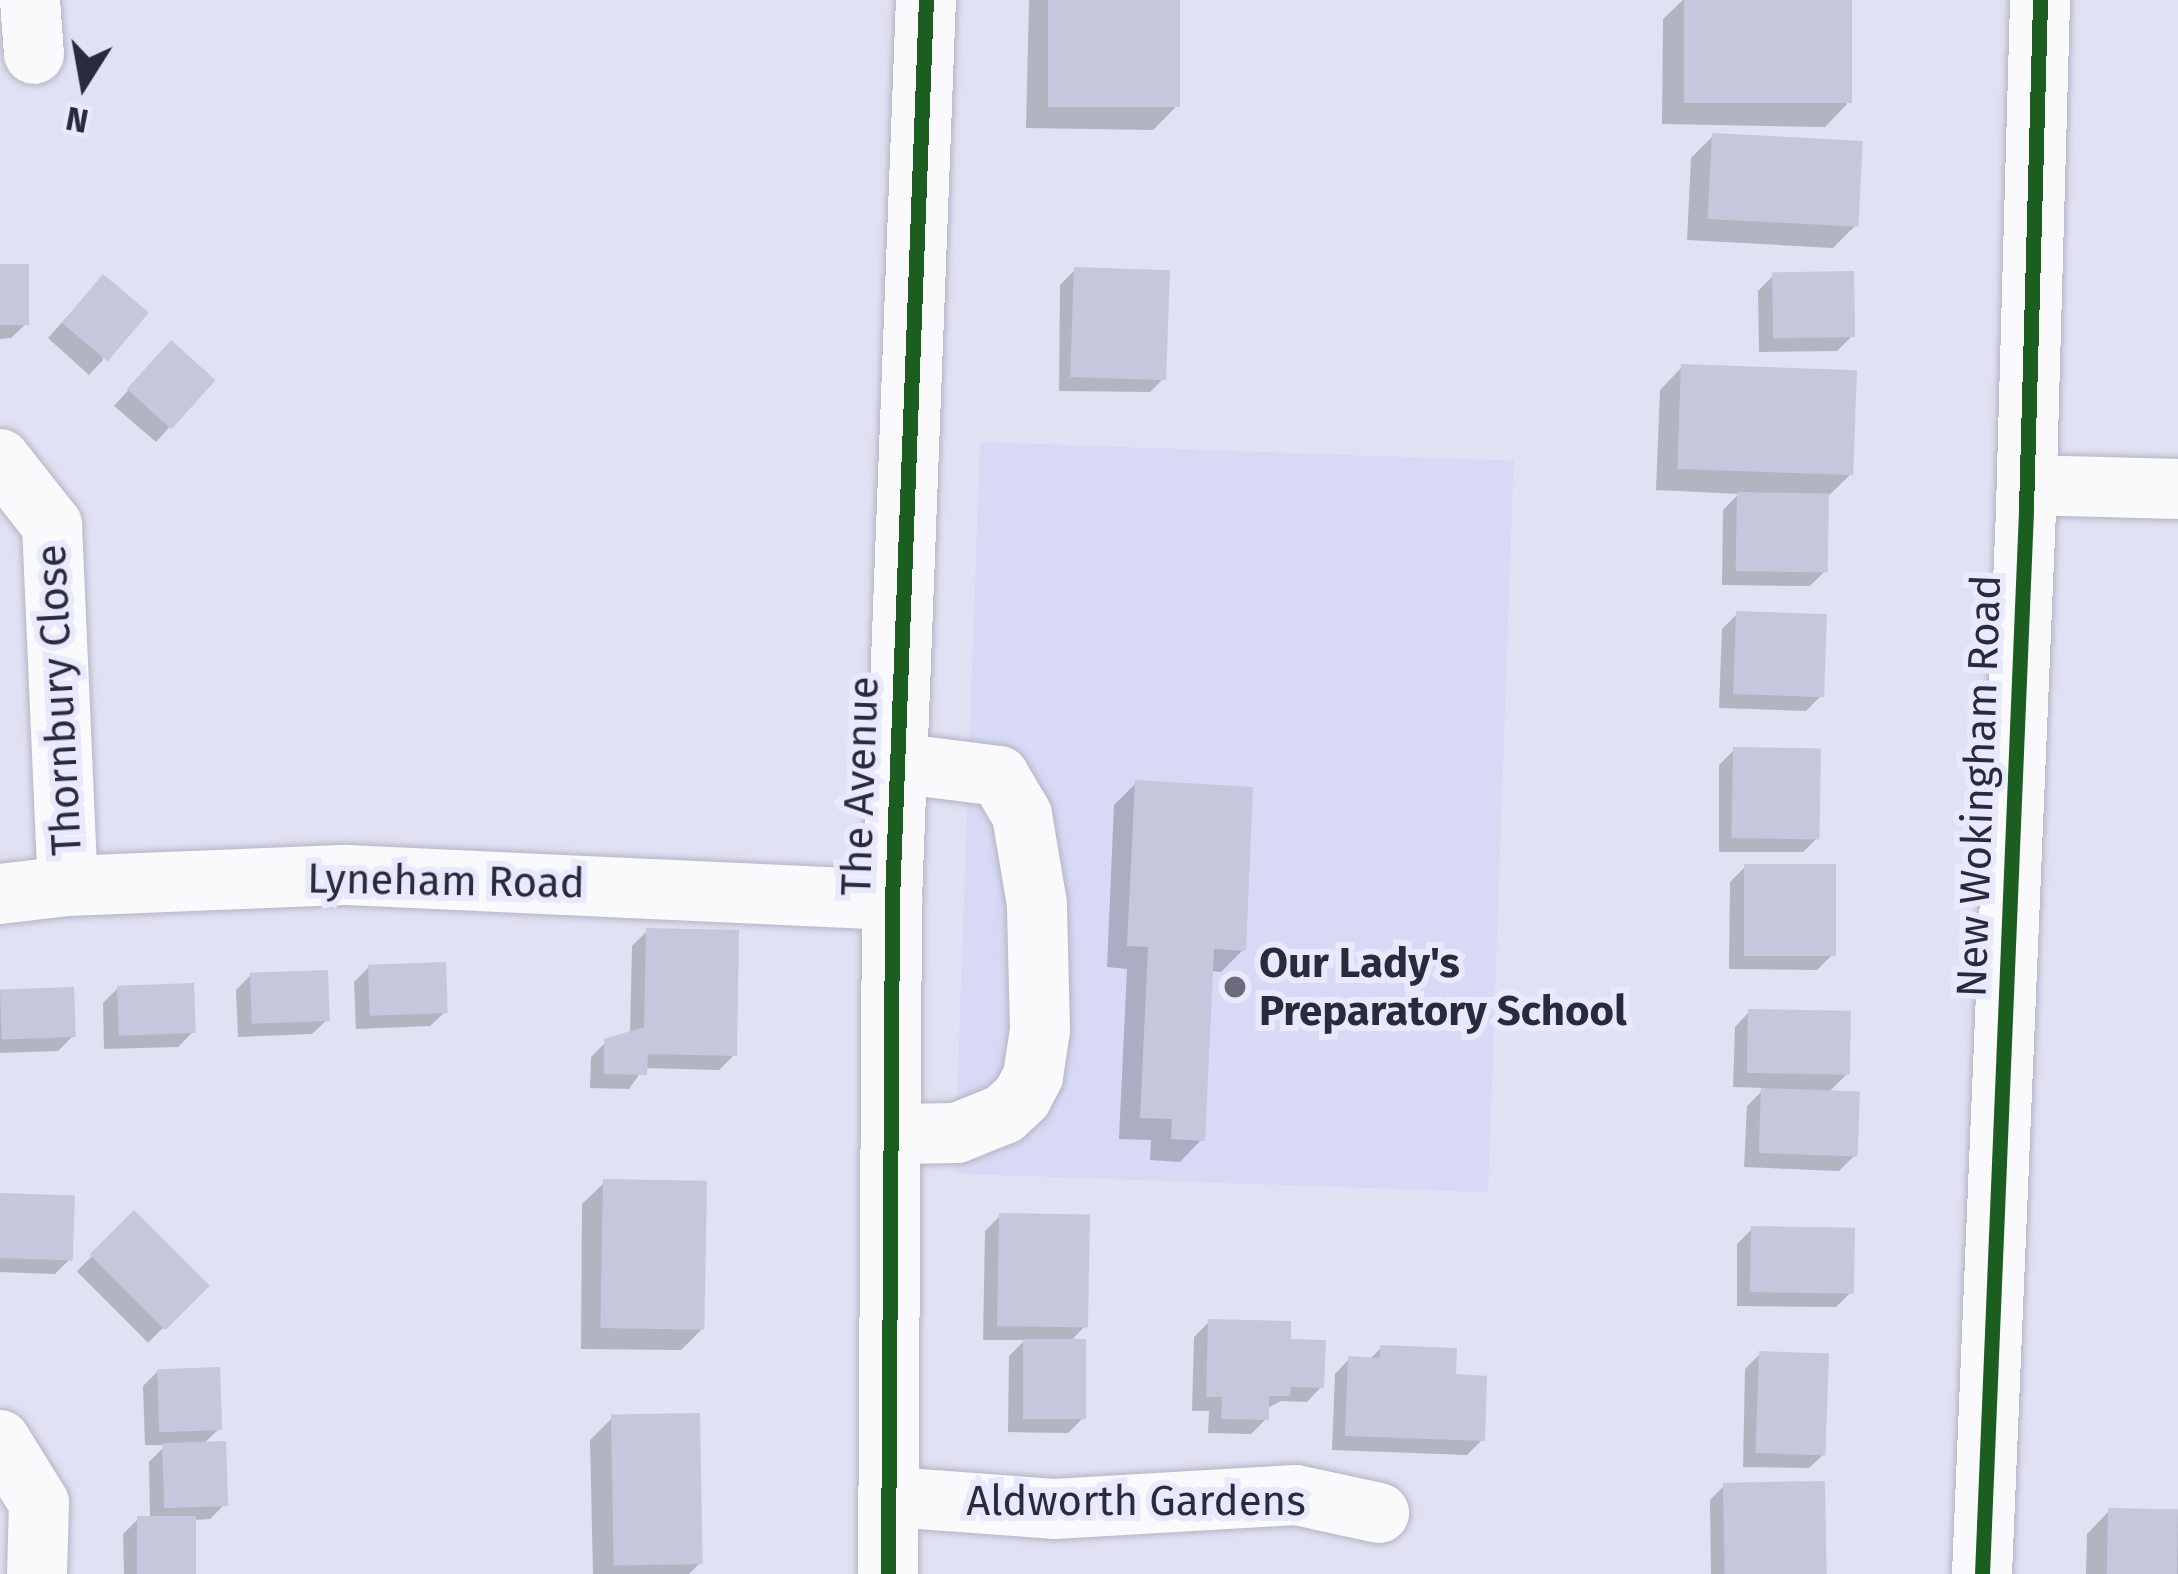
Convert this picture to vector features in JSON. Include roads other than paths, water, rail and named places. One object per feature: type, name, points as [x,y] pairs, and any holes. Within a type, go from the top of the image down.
[{"type":"street","name":"The Avenue","points":[[888,1574],[892,900],[926,0]]},
{"type":"street","name":"New Wokingham Road","points":[[1982,1574],[2026,485],[2040,0]]},
{"type":"street","name":"Thornbury Close","points":[[0,459],[52,525],[68,886]]},
{"type":"street","points":[[2026,485],[2178,489]]},
{"type":"street","points":[[893,1134],[956,1133],[1004,1114],[1022,1097],[1033,1076],[1040,1030],[1037,904],[1022,814],[999,776],[896,763]]},
{"type":"street","name":"Lyneham Road","points":[[0,894],[68,886],[346,874],[892,900]]},
{"type":"street","points":[[0,1440],[38,1503],[37,1574]]},
{"type":"street","name":"Aldworth Gardens","points":[[892,1497],[1054,1509],[1296,1495],[1379,1514]]},
{"type":"place","name":"Our Lady's Preparatory School","points":[[1235,987]]}]
